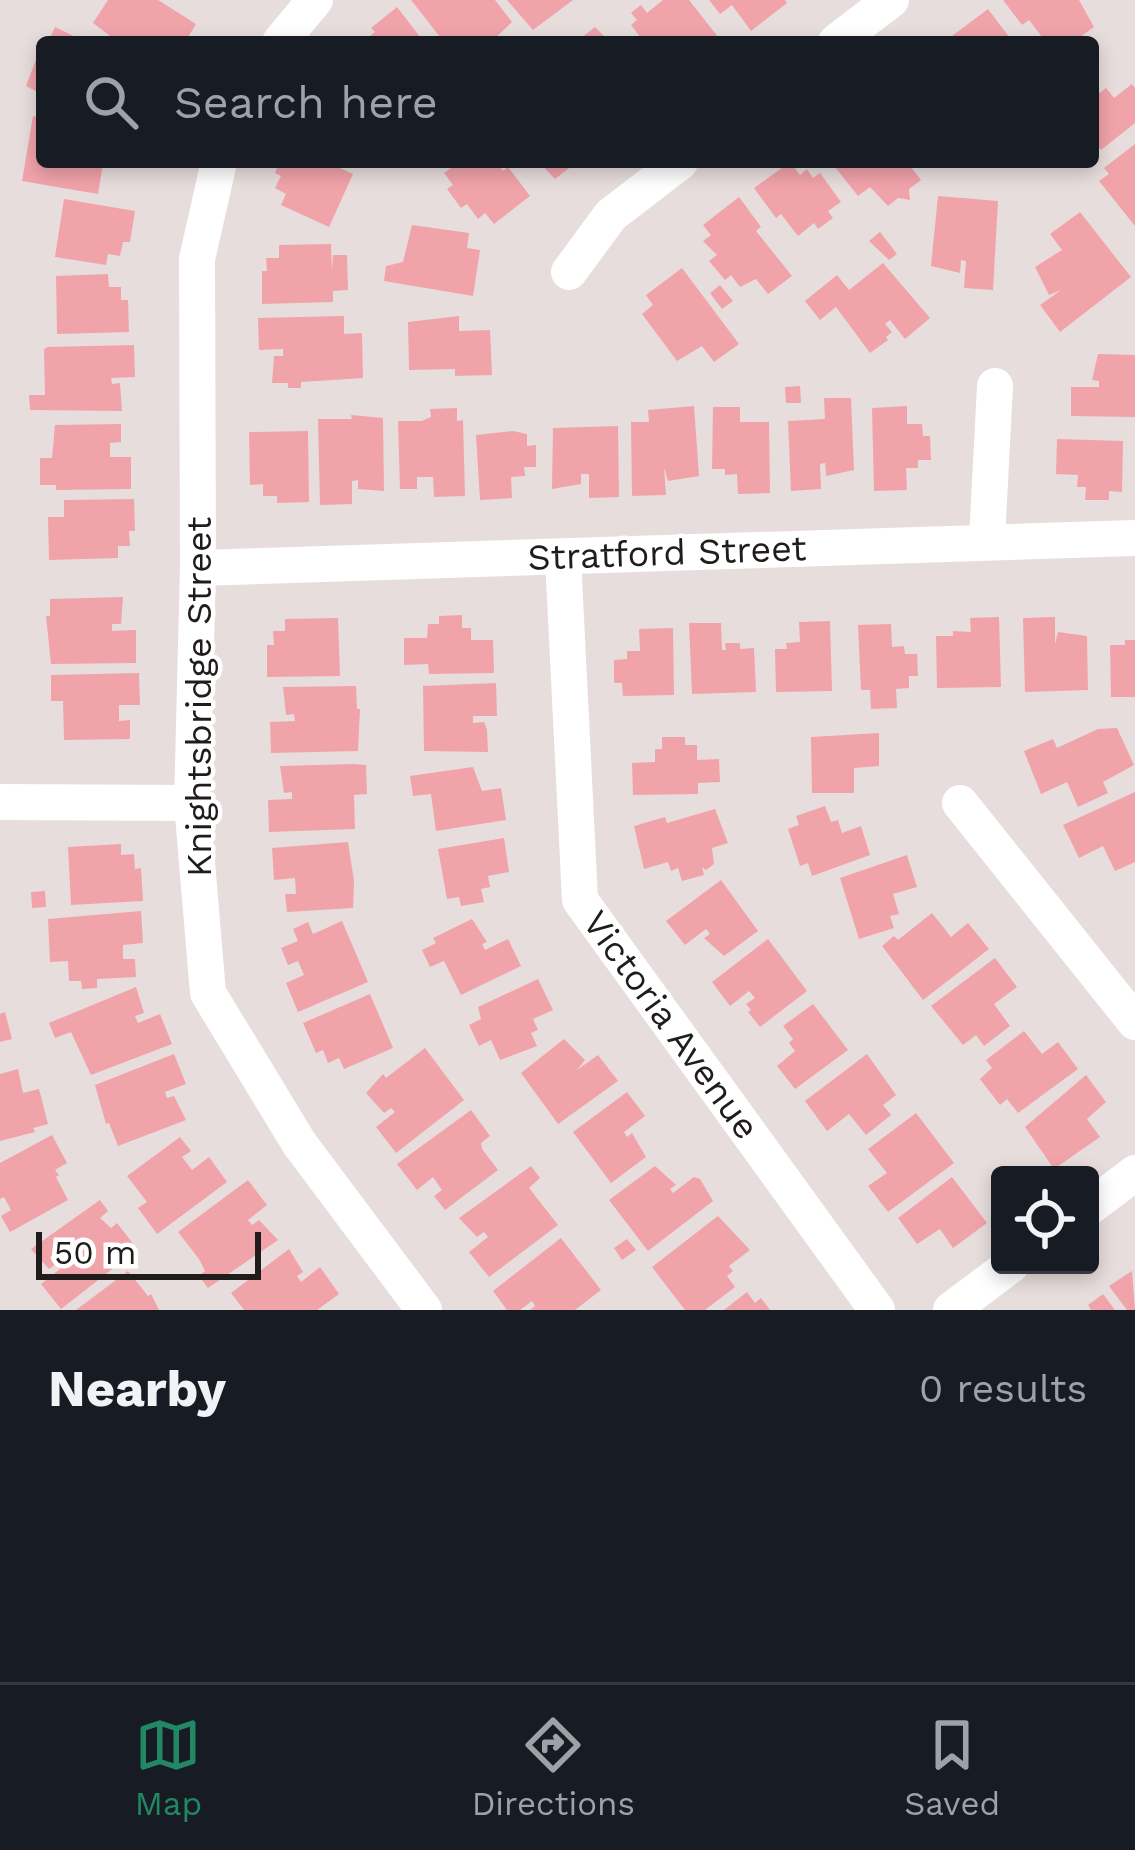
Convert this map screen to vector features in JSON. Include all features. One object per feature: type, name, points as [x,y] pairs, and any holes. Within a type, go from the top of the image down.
[{"type":"street","points":[[285,36],[315,0]]},
{"type":"street","points":[[844,36],[891,0]]},
{"type":"street","name":"Knightsbridge Street","points":[[218,168],[197,259],[198,568],[192,803],[208,993],[299,1143],[424,1310]]},
{"type":"street","points":[[569,272],[610,215],[672,168]]},
{"type":"street","points":[[987,540],[995,386]]},
{"type":"street","name":"Stratford Street","points":[[198,568],[1135,538]]},
{"type":"street","name":"Victoria Avenue","points":[[563,558],[580,900],[878,1310]]},
{"type":"street","points":[[0,802],[192,803]]},
{"type":"street","points":[[960,802],[1135,1022]]},
{"type":"street","points":[[1099,1200],[1135,1173]]},
{"type":"street","points":[[951,1310],[999,1274]]},
{"type":"building","points":[[108,0],[158,0],[196,24],[189,36],[110,36],[93,23]]},
{"type":"building","points":[[411,0],[495,0],[512,22],[497,36],[439,36]]},
{"type":"building","points":[[507,0],[573,0],[533,30]]},
{"type":"building","points":[[663,0],[689,0],[717,36],[639,36],[631,25],[637,20],[631,13],[641,5],[647,13]]},
{"type":"building","points":[[709,0],[787,3],[751,31],[732,5],[720,14]]},
{"type":"building","points":[[1003,0],[1079,0],[1094,27],[1081,36],[1041,36],[1029,20],[1022,25]]},
{"type":"building","points":[[397,7],[419,36],[370,36],[375,32],[371,28]]},
{"type":"building","points":[[988,9],[1008,36],[952,36]]},
{"type":"building","points":[[55,27],[74,36],[51,36]]},
{"type":"building","points":[[595,27],[604,36],[584,36]]},
{"type":"building","points":[[36,60],[36,91],[26,86]]},
{"type":"building","points":[[1132,84],[1135,123],[1101,150],[1099,92],[1106,88],[1114,98]]},
{"type":"building","points":[[33,116],[36,168],[102,168],[98,194],[22,181]]},
{"type":"building","points":[[1135,144],[1135,226],[1099,181],[1109,174],[1104,168]]},
{"type":"building","points":[[277,168],[340,168],[353,174],[329,227],[281,205],[286,194],[275,188],[281,176],[275,173]]},
{"type":"building","points":[[451,168],[509,168],[530,196],[494,224],[485,213],[478,219],[467,204],[461,208],[447,189],[453,185],[444,173]]},
{"type":"building","points":[[545,168],[569,168],[555,179]]},
{"type":"building","points":[[782,168],[795,168],[800,175],[807,169],[813,178],[820,173],[841,202],[828,211],[833,218],[818,229],[814,223],[798,236],[781,214],[776,218],[754,188]]},
{"type":"building","points":[[836,168],[912,168],[921,180],[909,189],[910,200],[898,198],[888,206],[870,187],[858,196]]},
{"type":"building","points":[[938,196],[998,201],[993,290],[964,288],[966,261],[961,260],[960,273],[931,266]]},
{"type":"building","points":[[739,197],[761,227],[756,231],[792,276],[768,294],[756,279],[740,287],[731,275],[725,280],[709,261],[717,255],[703,241],[711,235],[703,225]]},
{"type":"building","points":[[64,199],[135,211],[130,242],[123,242],[120,256],[108,254],[106,265],[55,257]]},
{"type":"building","points":[[1080,212],[1131,277],[1060,332],[1040,305],[1061,290],[1049,295],[1035,267],[1062,250],[1050,234]]},
{"type":"building","points":[[412,225],[469,233],[467,248],[480,250],[473,296],[384,281],[386,266],[403,262]]},
{"type":"building","points":[[880,232],[897,254],[889,260],[869,241]]},
{"type":"building","points":[[331,244],[332,271],[333,255],[347,255],[348,290],[333,291],[333,302],[262,304],[262,271],[267,271],[266,258],[279,258],[279,245]]},
{"type":"building","points":[[883,263],[930,318],[905,339],[890,320],[885,324],[892,332],[888,340],[870,353],[836,307],[820,320],[805,301],[837,275],[849,290]]},
{"type":"building","points":[[682,268],[739,344],[714,362],[702,346],[677,361],[642,314],[653,305],[646,295]]},
{"type":"building","points":[[108,274],[109,287],[121,287],[121,300],[128,300],[129,332],[57,334],[56,276]]},
{"type":"building","points":[[720,285],[733,301],[722,309],[710,293]]},
{"type":"building","points":[[344,316],[344,334],[362,333],[363,378],[301,382],[301,388],[272,383],[274,356],[283,356],[283,349],[259,350],[258,318]]},
{"type":"building","points":[[459,316],[459,331],[490,330],[492,375],[455,376],[455,369],[409,370],[408,322]]},
{"type":"building","points":[[134,345],[135,377],[111,378],[112,384],[120,383],[122,411],[30,410],[29,395],[45,395],[44,349]]},
{"type":"building","points":[[1098,354],[1135,355],[1135,417],[1071,416],[1071,387],[1099,387],[1099,381],[1092,380]]},
{"type":"building","points":[[800,386],[801,403],[786,403],[785,387]]},
{"type":"building","points":[[824,398],[851,398],[854,470],[826,476],[825,463],[820,464],[821,489],[791,491],[788,421],[825,419]]},
{"type":"building","points":[[694,406],[699,476],[668,481],[664,468],[666,495],[632,496],[631,422],[649,422],[648,410]]},
{"type":"building","points":[[907,406],[907,424],[922,424],[923,436],[930,436],[931,460],[918,460],[918,468],[906,468],[907,490],[874,491],[872,408]]},
{"type":"building","points":[[713,407],[740,407],[740,422],[769,422],[770,493],[738,494],[737,474],[712,469]]},
{"type":"building","points":[[457,408],[457,421],[463,420],[465,496],[434,497],[433,477],[417,477],[417,489],[400,489],[398,421],[422,421],[431,417],[430,409]]},
{"type":"building","points":[[351,415],[383,418],[384,491],[358,489],[358,480],[352,481],[352,504],[320,505],[318,419],[352,419]]},
{"type":"building","points":[[121,424],[121,442],[110,443],[110,457],[131,457],[131,489],[56,490],[56,485],[40,485],[40,458],[52,458],[55,425]]},
{"type":"building","points":[[618,426],[619,497],[589,498],[589,474],[581,474],[581,484],[552,489],[553,428]]},
{"type":"building","points":[[308,431],[309,502],[277,503],[277,496],[263,496],[263,484],[250,485],[249,432]]},
{"type":"building","points":[[527,434],[527,446],[536,445],[536,467],[524,467],[525,476],[511,477],[512,498],[480,500],[476,435]]},
{"type":"building","points":[[1057,439],[1123,441],[1122,492],[1109,491],[1109,500],[1085,500],[1086,487],[1077,487],[1078,475],[1056,474]]},
{"type":"building","points":[[134,499],[135,531],[129,531],[130,546],[118,546],[118,558],[49,560],[48,517],[64,517],[64,500]]},
{"type":"building","points":[[123,597],[121,624],[112,624],[112,631],[136,630],[136,663],[51,664],[46,616],[50,616],[50,599]]},
{"type":"building","points":[[462,615],[462,628],[471,628],[471,640],[493,640],[494,673],[429,674],[428,664],[404,665],[404,638],[427,638],[428,624],[439,624],[439,616]]},
{"type":"building","points":[[999,617],[1001,687],[937,688],[936,636],[971,632],[970,618]]},
{"type":"building","points":[[1055,617],[1055,644],[1058,632],[1087,636],[1088,690],[1025,692],[1023,618]]},
{"type":"building","points":[[338,618],[340,676],[267,677],[267,645],[274,645],[273,631],[285,631],[285,619]]},
{"type":"building","points":[[830,621],[832,691],[776,692],[775,649],[800,642],[799,622]]},
{"type":"building","points":[[689,623],[721,623],[722,650],[726,650],[725,643],[754,648],[756,692],[692,694]]},
{"type":"building","points":[[891,624],[892,647],[904,646],[905,654],[917,654],[918,676],[909,676],[909,688],[896,689],[897,708],[871,709],[870,690],[861,690],[858,625]]},
{"type":"building","points":[[673,628],[674,695],[623,696],[622,683],[614,683],[614,660],[627,659],[627,651],[640,651],[639,629]]},
{"type":"building","points":[[1125,640],[1135,640],[1135,697],[1111,697],[1110,645],[1125,645]]},
{"type":"building","points":[[139,673],[140,705],[119,705],[119,721],[130,720],[130,739],[64,740],[63,701],[51,701],[51,675]]},
{"type":"building","points":[[496,683],[497,716],[473,716],[473,723],[484,722],[488,752],[424,751],[423,686]]},
{"type":"building","points":[[356,686],[358,751],[271,753],[270,722],[295,721],[294,714],[286,715],[283,687]]},
{"type":"building","points":[[1117,728],[1134,765],[1103,782],[1108,793],[1078,807],[1067,782],[1041,794],[1024,751],[1053,739],[1057,748],[1098,729]]},
{"type":"building","points":[[879,733],[879,766],[854,768],[854,793],[812,793],[811,737]]},
{"type":"building","points":[[662,737],[685,737],[685,745],[697,745],[697,760],[719,759],[720,782],[698,783],[698,794],[633,795],[632,763],[655,762]]},
{"type":"building","points":[[366,765],[367,794],[354,795],[355,829],[269,832],[268,800],[292,799],[292,792],[284,793],[280,766]]},
{"type":"building","points":[[473,767],[482,791],[501,788],[506,820],[436,831],[431,794],[413,796],[410,776]]},
{"type":"building","points":[[1135,792],[1135,862],[1115,871],[1103,846],[1079,858],[1063,825]]},
{"type":"building","points":[[825,806],[842,833],[861,826],[870,855],[812,876],[808,863],[800,866],[788,829],[799,825],[796,816]]},
{"type":"building","points":[[715,809],[728,843],[712,848],[714,864],[706,870],[702,867],[704,875],[682,881],[678,868],[671,871],[668,862],[644,869],[634,826],[665,817],[667,823]]},
{"type":"building","points":[[504,838],[509,872],[488,876],[490,887],[481,889],[484,902],[461,906],[459,897],[447,899],[438,849]]},
{"type":"building","points":[[348,842],[353,908],[287,912],[285,894],[296,894],[295,878],[274,880],[272,848]]},
{"type":"building","points":[[121,844],[121,855],[134,854],[135,869],[141,868],[143,901],[71,905],[68,847]]},
{"type":"building","points":[[907,855],[917,887],[893,894],[899,914],[890,916],[894,928],[859,939],[840,878]]},
{"type":"building","points":[[721,880],[758,931],[724,956],[704,938],[710,934],[706,929],[685,945],[666,921]]},
{"type":"building","points":[[45,891],[46,907],[32,908],[31,892]]},
{"type":"building","points":[[141,911],[143,943],[123,945],[123,959],[135,959],[136,977],[97,979],[97,988],[82,989],[81,981],[69,981],[68,961],[50,962],[48,919]]},
{"type":"building","points":[[932,913],[951,937],[968,923],[989,949],[923,1000],[882,946],[894,936],[898,940]]},
{"type":"building","points":[[472,919],[487,942],[482,944],[485,950],[508,939],[521,966],[461,995],[444,961],[430,967],[422,950],[436,943],[433,938]]},
{"type":"building","points":[[342,921],[368,982],[298,1012],[286,983],[304,975],[298,961],[288,965],[281,948],[298,941],[293,929],[308,922],[313,934]]},
{"type":"building","points":[[768,939],[807,991],[760,1027],[748,1012],[746,1004],[755,998],[749,991],[730,1006],[712,982]]},
{"type":"building","points":[[995,958],[1017,987],[994,1004],[1010,1026],[984,1046],[976,1035],[963,1045],[931,1006]]},
{"type":"building","points":[[538,979],[553,1010],[533,1019],[538,1030],[531,1033],[537,1046],[500,1060],[491,1040],[479,1046],[469,1025],[481,1019],[478,1007]]},
{"type":"building","points":[[136,987],[144,1013],[135,1016],[138,1023],[160,1014],[172,1044],[91,1075],[71,1032],[55,1038],[49,1023]]},
{"type":"building","points":[[370,994],[393,1048],[344,1069],[339,1058],[328,1063],[323,1050],[316,1053],[303,1023]]},
{"type":"building","points":[[813,1004],[848,1050],[795,1089],[777,1066],[795,1051],[783,1026]]},
{"type":"building","points":[[5,1012],[12,1039],[0,1042],[0,1014]]},
{"type":"building","points":[[1024,1031],[1042,1054],[1058,1042],[1078,1069],[1018,1113],[1007,1099],[1000,1105],[980,1079],[992,1068],[986,1060]]},
{"type":"building","points":[[564,1039],[585,1060],[577,1070],[598,1055],[618,1081],[558,1124],[521,1073]]},
{"type":"building","points":[[425,1048],[464,1100],[396,1153],[376,1127],[395,1112],[391,1108],[384,1113],[366,1093],[383,1074],[386,1078]]},
{"type":"building","points":[[174,1054],[186,1084],[165,1092],[167,1098],[174,1096],[186,1120],[118,1146],[95,1085]]},
{"type":"building","points":[[867,1054],[896,1095],[883,1105],[891,1115],[866,1135],[849,1114],[827,1131],[805,1101]]},
{"type":"building","points":[[18,1069],[23,1093],[39,1089],[48,1124],[0,1141],[0,1074]]},
{"type":"building","points":[[1086,1075],[1106,1102],[1087,1119],[1100,1137],[1058,1166],[1052,1166],[1025,1127]]},
{"type":"building","points":[[627,1092],[645,1116],[624,1132],[627,1137],[632,1133],[646,1157],[611,1183],[573,1132]]},
{"type":"building","points":[[471,1110],[490,1136],[481,1143],[482,1149],[498,1170],[445,1210],[434,1196],[442,1190],[433,1177],[417,1190],[397,1164]]},
{"type":"building","points":[[916,1113],[954,1163],[888,1212],[868,1186],[887,1173],[868,1149]]},
{"type":"building","points":[[52,1135],[67,1163],[55,1170],[68,1200],[10,1232],[1,1216],[11,1210],[4,1197],[0,1199],[0,1163]]},
{"type":"building","points":[[180,1137],[191,1151],[182,1157],[192,1170],[209,1157],[227,1182],[157,1234],[138,1208],[147,1202],[127,1176]]},
{"type":"building","points":[[531,1166],[540,1178],[529,1188],[558,1225],[489,1277],[469,1252],[488,1237],[484,1232],[477,1237],[459,1218]]},
{"type":"building","points":[[655,1166],[676,1185],[670,1189],[673,1193],[694,1177],[713,1201],[648,1251],[609,1200]]},
{"type":"building","points":[[952,1177],[987,1223],[953,1248],[940,1229],[917,1244],[898,1218]]},
{"type":"building","points":[[248,1180],[267,1205],[248,1220],[252,1225],[259,1220],[278,1240],[208,1288],[199,1276],[205,1271],[199,1259],[178,1232]]},
{"type":"building","points":[[100,1200],[108,1211],[100,1218],[111,1228],[117,1223],[134,1245],[126,1251],[129,1256],[61,1309],[41,1284],[60,1269],[56,1264],[49,1269],[31,1249]]},
{"type":"building","points":[[718,1216],[750,1250],[729,1266],[733,1271],[727,1276],[735,1287],[705,1310],[685,1310],[652,1267]]},
{"type":"building","points":[[561,1238],[601,1290],[575,1310],[530,1310],[535,1306],[532,1301],[520,1310],[507,1310],[493,1291]]},
{"type":"building","points":[[627,1239],[636,1250],[622,1260],[614,1248]]},
{"type":"building","points":[[289,1249],[303,1272],[297,1276],[301,1282],[320,1267],[339,1294],[317,1310],[244,1310],[231,1293]]},
{"type":"building","points":[[128,1271],[151,1294],[159,1310],[76,1310]]},
{"type":"building","points":[[1132,1271],[1135,1310],[1127,1310],[1109,1286]]},
{"type":"building","points":[[747,1292],[755,1303],[761,1298],[770,1310],[724,1310]]},
{"type":"building","points":[[1103,1294],[1115,1310],[1091,1310],[1088,1305]]}]
